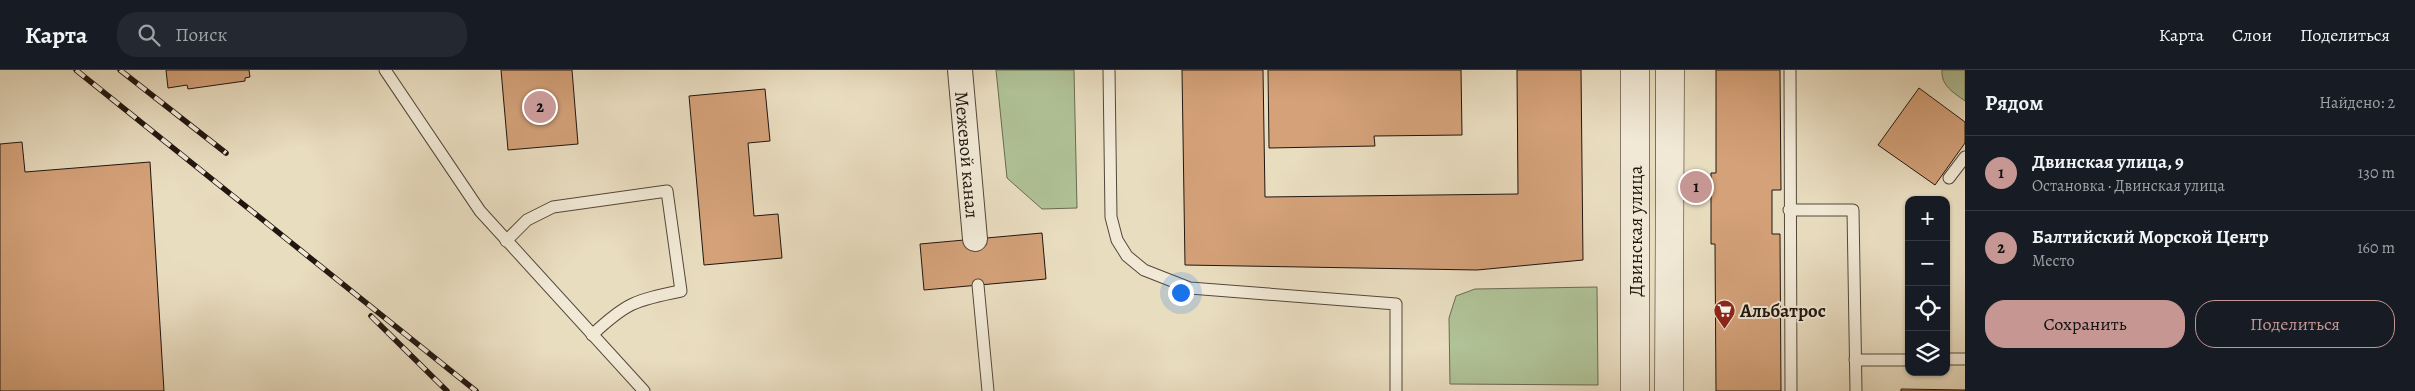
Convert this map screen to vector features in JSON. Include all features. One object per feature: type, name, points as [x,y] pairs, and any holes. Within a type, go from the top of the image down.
[{"type":"street","name":"Межевой канал","points":[[960,70],[975,239]]},
{"type":"street","name":"Двинская улица","points":[[1635,70],[1635,391]]},
{"type":"street","name":"Двинская улица","points":[[1668,391],[1670,70]]},
{"type":"lane","points":[[385,70],[480,211],[644,391]]},
{"type":"lane","points":[[1109,70],[1111,217],[1117,240],[1127,256],[1144,270],[1190,288],[1396,304],[1396,391]]},
{"type":"lane","points":[[1790,70],[1790,391]]},
{"type":"lane","points":[[1950,178],[1965,157]]},
{"type":"lane","points":[[506,241],[527,220],[552,206],[667,191],[681,292],[641,299],[615,313],[592,335]]},
{"type":"lane","points":[[1789,210],[1853,210],[1856,391]]},
{"type":"lane","points":[[978,285],[988,391]]},
{"type":"lane","points":[[1950,359],[1965,359]]},
{"type":"lane","points":[[1855,360],[1905,360]]},
{"type":"green space","points":[[996,70],[1074,70],[1077,208],[1042,209],[1007,178]]},
{"type":"green space","points":[[1942,70],[1965,70],[1965,101],[1952,91],[1943,80]]},
{"type":"green space","points":[[1597,287],[1598,385],[1450,384],[1449,318],[1456,296],[1475,289]]},
{"type":"building","points":[[166,70],[249,70],[250,77],[245,78],[245,81],[188,89],[187,85],[168,88]]},
{"type":"building","points":[[501,70],[572,70],[578,144],[508,150]]},
{"type":"building","points":[[1182,70],[1263,70],[1265,197],[1518,194],[1517,70],[1581,70],[1583,260],[1477,270],[1185,265]]},
{"type":"building","points":[[1268,70],[1461,70],[1462,135],[1374,136],[1375,146],[1269,148]]},
{"type":"building","points":[[1716,70],[1780,70],[1781,190],[1772,190],[1772,234],[1780,234],[1781,391],[1716,391],[1715,244],[1711,244],[1711,173],[1716,173]]},
{"type":"building","points":[[1919,88],[1965,122],[1965,143],[1935,185],[1878,145]]},
{"type":"building","points":[[765,89],[770,141],[748,143],[754,216],[778,214],[782,258],[704,265],[689,96]]},
{"type":"building","points":[[22,142],[25,172],[150,162],[164,391],[0,391],[0,144]]},
{"type":"building","points":[[1042,233],[1046,279],[924,290],[920,244]]},
{"type":"building","points":[[1901,389],[1965,390],[1965,391],[1901,391]]},
{"type":"railway","points":[[76,70],[476,391]]},
{"type":"railway","points":[[120,70],[226,153]]},
{"type":"railway","points":[[371,316],[447,391]]},
{"type":"place","name":"Балтийский Морской Центр","points":[[540,107]]},
{"type":"place","name":"Двинская улица, 9","points":[[1696,187]]},
{"type":"place","name":"Альбатрос","points":[[1724,329]]}]
